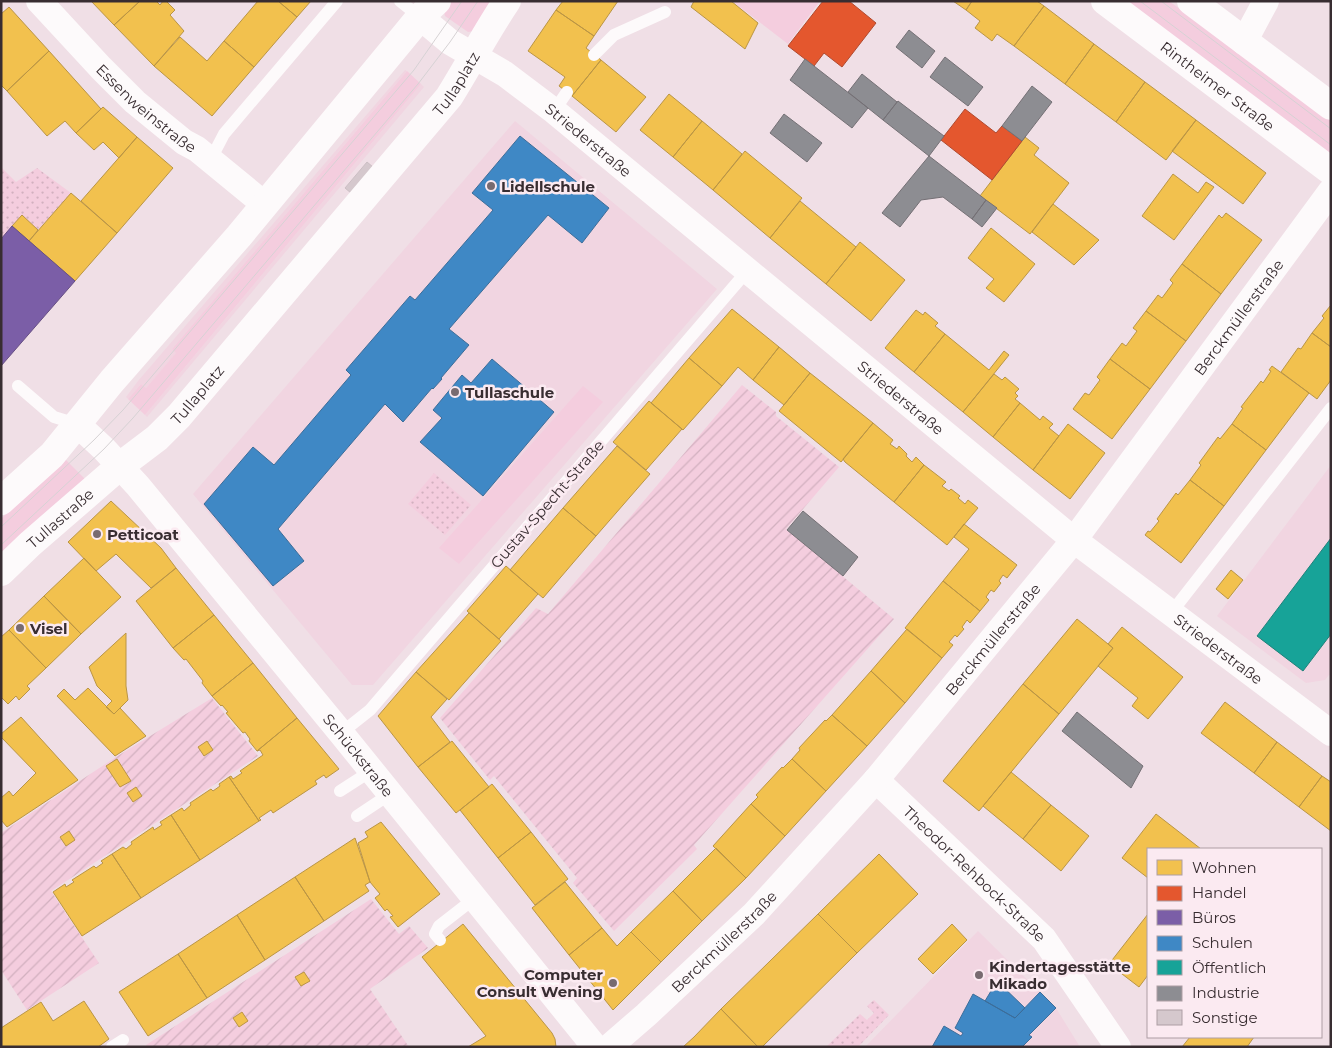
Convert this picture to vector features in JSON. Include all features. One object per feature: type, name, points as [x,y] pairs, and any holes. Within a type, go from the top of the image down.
[{"type":"street","name":"Essenweinstraße","points":[[39,1],[101,68],[136,102],[264,204]]},
{"type":"street","points":[[474,56],[486,32],[507,1]]},
{"type":"street","name":"Rintheimer Straße","points":[[1105,1],[1331,172]]},
{"type":"street","points":[[1191,1],[1331,106]]},
{"type":"street","points":[[1244,42],[1266,1]]},
{"type":"street","name":"Tullaplatz","points":[[76,424],[240,236],[419,7],[450,42],[474,56],[444,102],[179,416],[157,438],[120,466]]},
{"type":"street","name":"Striederstraße","points":[[474,56],[504,74],[560,102],[748,270],[1074,540],[1331,733]]},
{"type":"street","name":"Berckmüllerstraße","points":[[608,1046],[646,1015],[754,914],[876,780],[1074,540],[1331,191]]},
{"type":"street","points":[[1,501],[52,455],[76,424],[120,466]]},
{"type":"street","name":"Tullastraße","points":[[1,572],[30,544],[120,466]]},
{"type":"street","name":"Schückstraße","points":[[120,466],[341,733],[474,898],[608,1046]]},
{"type":"street","name":"Theodor-Rehbock-Straße","points":[[876,780],[1044,939],[1118,1047]]},
{"type":"lane","points":[[210,161],[224,134],[337,1]]},
{"type":"lane","points":[[594,55],[614,35],[665,12]]},
{"type":"lane","name":"Gustav-Specht-Straße","points":[[341,733],[370,710],[748,270]]},
{"type":"lane","points":[[18,386],[54,417],[76,424]]},
{"type":"lane","points":[[1171,613],[1331,408]]},
{"type":"lane","points":[[340,791],[371,771]]},
{"type":"lane","points":[[357,816],[390,794]]},
{"type":"lane","points":[[440,940],[435,934],[439,926],[474,898]]},
{"type":"lane","points":[[112,1047],[123,1040]]},
{"type":"shaded area","points":[[450,1],[495,1],[474,31],[468,32],[445,16],[444,11]]},
{"type":"shaded area","points":[[732,1],[820,1],[788,44]]},
{"type":"shaded area","points":[[1126,1],[1169,1],[1331,120],[1331,155]]},
{"type":"shaded area","points":[[405,70],[407,71],[172,349],[177,353],[146,388],[141,384],[128,399],[126,397],[138,381]]},
{"type":"shaded area","points":[[407,71],[421,84],[145,415],[128,399],[141,384],[146,388],[176,353],[172,349]]},
{"type":"shaded area","points":[[421,84],[424,87],[147,417],[145,415]]},
{"type":"shaded area","name":"Tullaschule","points":[[515,121],[717,289],[373,685],[352,685],[193,494]]},
{"type":"shaded area","points":[[1,167],[16,182],[37,168],[71,193],[38,230],[21,216],[1,239]]},
{"type":"shaded area","points":[[742,385],[776,412],[776,416],[839,467],[786,529],[894,619],[694,845],[697,849],[614,931],[573,883],[577,878],[494,776],[490,780],[440,718],[536,608],[548,614]]},
{"type":"shaded area","points":[[583,386],[603,402],[459,564],[439,548]]},
{"type":"shaded area","points":[[62,456],[86,480],[1,555],[1,519]]},
{"type":"shaded area","points":[[1331,465],[1331,675],[1325,680],[1306,683],[1217,616]]},
{"type":"shaded area","points":[[434,473],[471,505],[445,535],[408,504]]},
{"type":"shaded area","points":[[212,698],[258,756],[51,891],[99,963],[27,1010],[1,970],[1,833],[116,757]]},
{"type":"shaded area","points":[[371,899],[399,934],[409,926],[428,948],[370,989],[409,1047],[147,1047],[146,1045]]},
{"type":"shaded area","name":"Kindertagesstätte Mikado","points":[[978,931],[1056,1008],[1080,1047],[865,1047]]},
{"type":"shaded area","points":[[874,1000],[889,1015],[858,1047],[826,1047],[860,1014],[867,1020],[874,1013],[867,1006]]},
{"type":"building: Wohnen","points":[[91,1],[140,1],[114,25]]},
{"type":"building: Wohnen","points":[[140,1],[156,1],[160,5],[163,1],[166,1],[175,10],[170,15],[184,31],[154,66],[114,25]]},
{"type":"building: Wohnen","points":[[258,1],[278,1],[297,17],[254,67],[224,41]]},
{"type":"building: Wohnen","points":[[278,1],[311,1],[297,17]]},
{"type":"building: Wohnen","points":[[563,1],[618,1],[594,36],[556,10]]},
{"type":"building: Wohnen","points":[[694,1],[731,1],[758,23],[745,49],[691,7]]},
{"type":"building: Wohnen","points":[[953,1],[972,1],[966,10]]},
{"type":"building: Wohnen","points":[[972,1],[1037,1],[1044,6],[1014,46],[997,34],[992,41],[975,28],[980,21],[966,10]]},
{"type":"building: Wohnen","points":[[1044,6],[1094,44],[1065,84],[1014,46]]},
{"type":"building: Wohnen","points":[[9,7],[49,51],[7,91],[1,85],[1,14]]},
{"type":"building: Wohnen","points":[[556,10],[594,36],[586,48],[601,60],[572,96],[559,86],[565,77],[528,51]]},
{"type":"building: Wohnen","points":[[180,37],[207,61],[224,41],[254,67],[212,116],[154,66]]},
{"type":"building: Wohnen","points":[[1094,44],[1145,82],[1116,122],[1065,84]]},
{"type":"building: Wohnen","points":[[49,51],[101,109],[76,133],[65,121],[47,136],[7,91]]},
{"type":"building: Wohnen","points":[[601,60],[646,97],[616,132],[572,96]]},
{"type":"building: Wohnen","points":[[1145,82],[1196,120],[1166,160],[1116,122]]},
{"type":"building: Wohnen","points":[[669,94],[702,121],[673,157],[640,130]]},
{"type":"building: Wohnen","points":[[103,107],[137,137],[119,158],[103,142],[94,150],[76,133]]},
{"type":"building: Wohnen","points":[[1196,120],[1266,173],[1243,204],[1172,151]]},
{"type":"building: Wohnen","points":[[702,121],[742,154],[713,190],[673,157]]},
{"type":"building: Wohnen","points":[[137,137],[173,168],[117,233],[81,201]]},
{"type":"building: Wohnen","points":[[1025,137],[1039,148],[1034,155],[1069,183],[1030,234],[980,196]]},
{"type":"building: Wohnen","points":[[745,151],[802,198],[770,238],[713,190]]},
{"type":"building: Wohnen","points":[[1173,174],[1198,193],[1206,182],[1214,187],[1174,240],[1142,216]]},
{"type":"building: Wohnen","points":[[71,193],[117,233],[75,281],[29,241]]},
{"type":"building: Wohnen","points":[[800,201],[856,247],[826,284],[770,238]]},
{"type":"building: Wohnen","points":[[1053,204],[1099,240],[1074,265],[1032,232]]},
{"type":"building: Wohnen","points":[[1226,213],[1262,240],[1221,294],[1182,264],[1219,215],[1222,218]]},
{"type":"building: Wohnen","points":[[22,215],[38,230],[29,241],[12,226]]},
{"type":"building: Wohnen","points":[[991,228],[1035,264],[1004,302],[986,288],[994,279],[968,258]]},
{"type":"building: Wohnen","points":[[860,242],[905,280],[871,321],[826,284]]},
{"type":"building: Wohnen","points":[[1182,264],[1221,294],[1186,341],[1146,311],[1158,295],[1162,298],[1173,283],[1170,280]]},
{"type":"building: Wohnen","points":[[1331,305],[1331,347],[1312,333],[1324,318],[1322,316]]},
{"type":"building: Wohnen","points":[[732,309],[779,347],[753,380],[738,367],[722,386],[689,358]]},
{"type":"building: Wohnen","points":[[916,310],[923,315],[925,312],[938,323],[935,326],[945,334],[914,372],[885,348]]},
{"type":"building: Wohnen","points":[[1146,311],[1186,341],[1150,389],[1110,359],[1122,343],[1126,346],[1137,331],[1133,328]]},
{"type":"building: Wohnen","points":[[1312,333],[1331,347],[1331,380],[1317,399],[1281,372],[1298,348],[1301,349]]},
{"type":"building: Wohnen","points":[[945,334],[989,370],[1004,351],[1009,355],[963,412],[914,372]]},
{"type":"building: Wohnen","points":[[779,347],[810,373],[784,405],[753,380]]},
{"type":"building: Wohnen","points":[[689,358],[722,386],[683,430],[651,403]]},
{"type":"building: Wohnen","points":[[1110,359],[1150,389],[1112,439],[1073,409],[1085,393],[1089,395],[1100,380],[1097,377]]},
{"type":"building: Wohnen","points":[[1272,366],[1309,393],[1266,450],[1232,424],[1243,408],[1241,407],[1261,381],[1263,383]]},
{"type":"building: Wohnen","points":[[810,373],[873,423],[841,462],[779,411]]},
{"type":"building: Wohnen","points":[[994,374],[1002,380],[1005,377],[1019,389],[1015,393],[1018,396],[1015,399],[1020,403],[993,437],[963,412]]},
{"type":"building: Wohnen","points":[[649,401],[682,429],[646,470],[613,442]]},
{"type":"building: Wohnen","points":[[1020,403],[1040,420],[1043,416],[1053,424],[1049,428],[1059,436],[1033,470],[993,437]]},
{"type":"building: Wohnen","points":[[873,423],[893,440],[890,444],[897,449],[899,446],[912,462],[916,457],[924,465],[894,502],[843,459]]},
{"type":"building: Wohnen","points":[[1068,424],[1105,453],[1070,499],[1033,470]]},
{"type":"building: Wohnen","points":[[1232,424],[1266,450],[1224,506],[1190,480],[1201,465],[1199,463],[1218,437],[1220,439]]},
{"type":"building: Wohnen","points":[[617,446],[650,474],[596,536],[563,508]]},
{"type":"building: Wohnen","points":[[924,465],[946,482],[942,486],[949,491],[951,489],[960,496],[958,498],[965,504],[968,500],[978,508],[947,545],[894,502]]},
{"type":"building: Wohnen","points":[[1190,480],[1224,506],[1181,563],[1145,535],[1159,521],[1157,519],[1176,493],[1178,495]]},
{"type":"building: Wohnen","points":[[111,501],[161,548],[176,568],[151,588],[116,554],[96,571],[68,542]]},
{"type":"building: Wohnen","points":[[563,508],[596,536],[543,598],[510,570]]},
{"type":"building: Wohnen","points":[[964,524],[1017,565],[1007,578],[1003,575],[999,581],[1001,583],[994,592],[991,590],[986,597],[989,600],[980,611],[943,581],[969,549],[954,537]]},
{"type":"building: Wohnen","points":[[84,558],[121,597],[81,634],[44,596]]},
{"type":"building: Wohnen","points":[[506,566],[538,594],[499,639],[467,611]]},
{"type":"building: Wohnen","points":[[176,568],[214,615],[173,648],[136,601]]},
{"type":"building: Wohnen","points":[[1231,570],[1243,580],[1228,599],[1216,589]]},
{"type":"building: Wohnen","points":[[943,581],[980,611],[970,623],[967,620],[962,627],[964,629],[949,642],[953,645],[942,658],[905,628]]},
{"type":"building: Wohnen","points":[[44,596],[81,634],[46,668],[9,630]]},
{"type":"building: Wohnen","points":[[469,613],[501,641],[449,700],[416,672]]},
{"type":"building: Wohnen","points":[[214,615],[253,663],[212,696],[186,659],[184,660],[173,648]]},
{"type":"building: Wohnen","points":[[1077,619],[1113,648],[1059,714],[1023,684]]},
{"type":"building: Wohnen","points":[[1122,627],[1183,677],[1148,719],[1132,706],[1138,698],[1098,666],[1113,648],[1108,644]]},
{"type":"building: Wohnen","points":[[907,629],[942,658],[905,703],[871,671]]},
{"type":"building: Wohnen","points":[[9,630],[46,668],[27,686],[30,689],[19,700],[16,696],[8,704],[1,697],[1,637]]},
{"type":"building: Wohnen","points":[[126,633],[126,686],[128,700],[114,714],[106,707],[112,701],[97,686],[89,667]]},
{"type":"building: Wohnen","points":[[253,663],[297,718],[257,751],[245,732],[243,733],[226,713],[228,712],[212,696]]},
{"type":"building: Wohnen","points":[[871,671],[905,703],[867,746],[832,715]]},
{"type":"building: Wohnen","points":[[416,672],[447,699],[431,717],[450,742],[418,767],[378,716]]},
{"type":"building: Wohnen","points":[[1023,684],[1059,714],[979,811],[943,781]]},
{"type":"building: Wohnen","points":[[88,688],[114,714],[120,708],[146,736],[115,756],[57,696],[64,689],[75,700]]},
{"type":"building: Wohnen","points":[[1225,702],[1277,742],[1254,773],[1201,733]]},
{"type":"building: Wohnen","points":[[832,715],[867,746],[826,791],[792,759],[800,750],[799,748]]},
{"type":"building: Wohnen","points":[[21,717],[78,780],[7,827],[1,820],[1,798],[9,791],[13,796],[36,773],[1,737],[1,734]]},
{"type":"building: Wohnen","points":[[297,718],[339,769],[326,778],[324,775],[315,781],[317,784],[273,813],[271,810],[259,818],[261,820],[259,821],[229,777],[231,776],[233,779],[242,773],[240,771],[263,755],[260,750],[257,751]]},
{"type":"building: Wohnen","points":[[207,741],[213,750],[204,756],[198,747]]},
{"type":"building: Wohnen","points":[[452,741],[489,787],[456,813],[418,767]]},
{"type":"building: Wohnen","points":[[1277,742],[1322,776],[1299,807],[1254,773]]},
{"type":"building: Wohnen","points":[[117,759],[131,781],[120,787],[106,766]]},
{"type":"building: Wohnen","points":[[792,759],[826,791],[785,836],[751,804],[758,797],[756,795]]},
{"type":"building: Wohnen","points":[[1011,772],[1051,805],[1023,839],[983,806]]},
{"type":"building: Wohnen","points":[[1322,776],[1331,782],[1331,831],[1299,807]]},
{"type":"building: Wohnen","points":[[229,777],[259,821],[200,860],[171,815],[182,808],[184,811],[191,805],[190,803],[211,789],[213,791]]},
{"type":"building: Wohnen","points":[[492,784],[531,832],[498,858],[460,810]]},
{"type":"building: Wohnen","points":[[136,787],[142,796],[133,802],[127,793]]},
{"type":"building: Wohnen","points":[[751,804],[785,836],[746,878],[713,846]]},
{"type":"building: Wohnen","points":[[1051,805],[1089,836],[1061,871],[1023,839]]},
{"type":"building: Wohnen","points":[[1156,814],[1200,848],[1147,848],[1147,877],[1122,858]]},
{"type":"building: Wohnen","points":[[171,815],[200,860],[141,898],[112,854],[123,847],[126,849],[132,844],[131,842],[153,827],[154,830],[162,825],[160,822]]},
{"type":"building: Wohnen","points":[[381,822],[440,894],[398,927],[390,917],[393,916],[387,909],[385,911],[375,898],[380,894],[370,882],[358,843],[368,837],[365,832]]},
{"type":"building: Wohnen","points":[[69,831],[75,840],[66,846],[60,837]]},
{"type":"building: Wohnen","points":[[531,832],[568,879],[535,905],[498,858]]},
{"type":"building: Wohnen","points":[[355,838],[370,882],[365,885],[369,891],[324,921],[295,877]]},
{"type":"building: Wohnen","points":[[716,848],[746,878],[702,921],[673,891]]},
{"type":"building: Wohnen","points":[[112,854],[141,898],[82,936],[53,892],[65,884],[66,887],[74,882],[72,880],[94,866],[96,868],[103,863],[101,861]]},
{"type":"building: Wohnen","points":[[879,854],[918,894],[857,953],[818,914]]},
{"type":"building: Wohnen","points":[[295,877],[324,921],[265,960],[237,915]]},
{"type":"building: Wohnen","points":[[565,882],[602,928],[569,955],[532,908]]},
{"type":"building: Wohnen","points":[[673,891],[702,921],[661,962],[631,932]]},
{"type":"building: Wohnen","points":[[818,914],[857,953],[762,1047],[758,1047],[721,1009]]},
{"type":"building: Wohnen","points":[[237,915],[265,960],[207,998],[178,954]]},
{"type":"building: Wohnen","points":[[1147,915],[1147,976],[1139,987],[1109,964]]},
{"type":"building: Wohnen","points":[[463,924],[552,1033],[556,1047],[468,1047],[486,1036],[422,957]]},
{"type":"building: Wohnen","points":[[952,924],[967,940],[933,974],[918,959]]},
{"type":"building: Wohnen","points":[[602,928],[617,946],[631,932],[661,962],[613,1010],[569,955]]},
{"type":"building: Wohnen","points":[[178,954],[207,998],[148,1036],[119,992]]},
{"type":"building: Wohnen","points":[[304,972],[310,981],[301,986],[295,977]]},
{"type":"building: Wohnen","points":[[84,1001],[109,1039],[98,1047],[1,1047],[1,1028],[41,1002],[53,1021]]},
{"type":"building: Wohnen","points":[[721,1009],[758,1047],[683,1047],[694,1037]]},
{"type":"building: Wohnen","points":[[242,1012],[248,1021],[239,1027],[233,1018]]},
{"type":"building: Wohnen","points":[[1189,1038],[1253,1038],[1247,1047],[1182,1047]]},
{"type":"building: Handel","points":[[823,1],[849,1],[876,23],[842,67],[824,53],[814,66],[788,46]]},
{"type":"building: Handel","points":[[965,109],[996,133],[1002,126],[1022,141],[992,180],[941,140]]},
{"type":"building: Büros","points":[[12,226],[75,281],[1,366],[1,239]]},
{"type":"building: Schulen","points":[[520,136],[609,208],[582,243],[548,215],[449,329],[469,345],[442,379],[403,422],[385,404],[278,529],[304,561],[273,586],[204,504],[253,447],[274,465],[351,375],[346,370],[410,296],[415,300],[493,210],[472,193]]},
{"type":"building: Schulen","points":[[492,359],[554,412],[483,496],[420,442],[442,418],[433,410],[462,375],[471,383]]},
{"type":"building: Schulen","points":[[997,981],[1025,1008],[1015,1018],[985,1001]]},
{"type":"building: Schulen","points":[[1040,992],[1056,1008],[1029,1035],[1032,1037],[1022,1047],[932,1047],[944,1026],[961,1036],[963,1033],[955,1028],[973,994],[1015,1018]]},
{"type":"building: Öffentlich","points":[[1331,538],[1331,634],[1303,671],[1257,636]]},
{"type":"building: Industrie","points":[[909,30],[935,51],[922,68],[896,47]]},
{"type":"building: Industrie","points":[[945,57],[983,87],[968,106],[930,77]]},
{"type":"building: Industrie","points":[[805,59],[868,108],[852,128],[790,80]]},
{"type":"building: Industrie","points":[[862,74],[897,102],[883,120],[848,92]]},
{"type":"building: Industrie","points":[[1032,86],[1052,102],[1022,141],[1002,126]]},
{"type":"building: Industrie","points":[[898,101],[944,136],[929,156],[883,120]]},
{"type":"building: Industrie","points":[[784,114],[822,143],[807,162],[770,133]]},
{"type":"building: Industrie","points":[[929,156],[986,200],[972,219],[943,197],[921,200],[900,227],[882,213]]},
{"type":"building: Industrie","points":[[986,200],[997,208],[982,227],[972,219]]},
{"type":"building: Industrie","points":[[803,511],[858,557],[843,576],[787,530]]},
{"type":"building: Industrie","points":[[1077,712],[1143,766],[1131,788],[1062,731]]},
{"type":"building: Sonstige","points":[[367,162],[373,167],[351,193],[345,188]]},
{"type":"tram line","points":[[1,527],[94,440],[123,410],[414,70],[462,1]]},
{"type":"tram line","points":[[1,545],[104,449],[133,418],[418,84],[478,1]]},
{"type":"tram line","points":[[1140,1],[1331,145]]},
{"type":"tram line","points":[[1161,1],[1331,129]]},
{"type":"place","name":"Lidellschule","points":[[491,186]]},
{"type":"place","name":"Tullaschule","points":[[455,392]]},
{"type":"place","name":"Petticoat","points":[[97,534]]},
{"type":"place","name":"Visel","points":[[20,628]]},
{"type":"place","name":"Kindertagesstätte Mikado","points":[[979,975]]},
{"type":"place","name":"Computer Consult Wening","points":[[613,983]]}]
